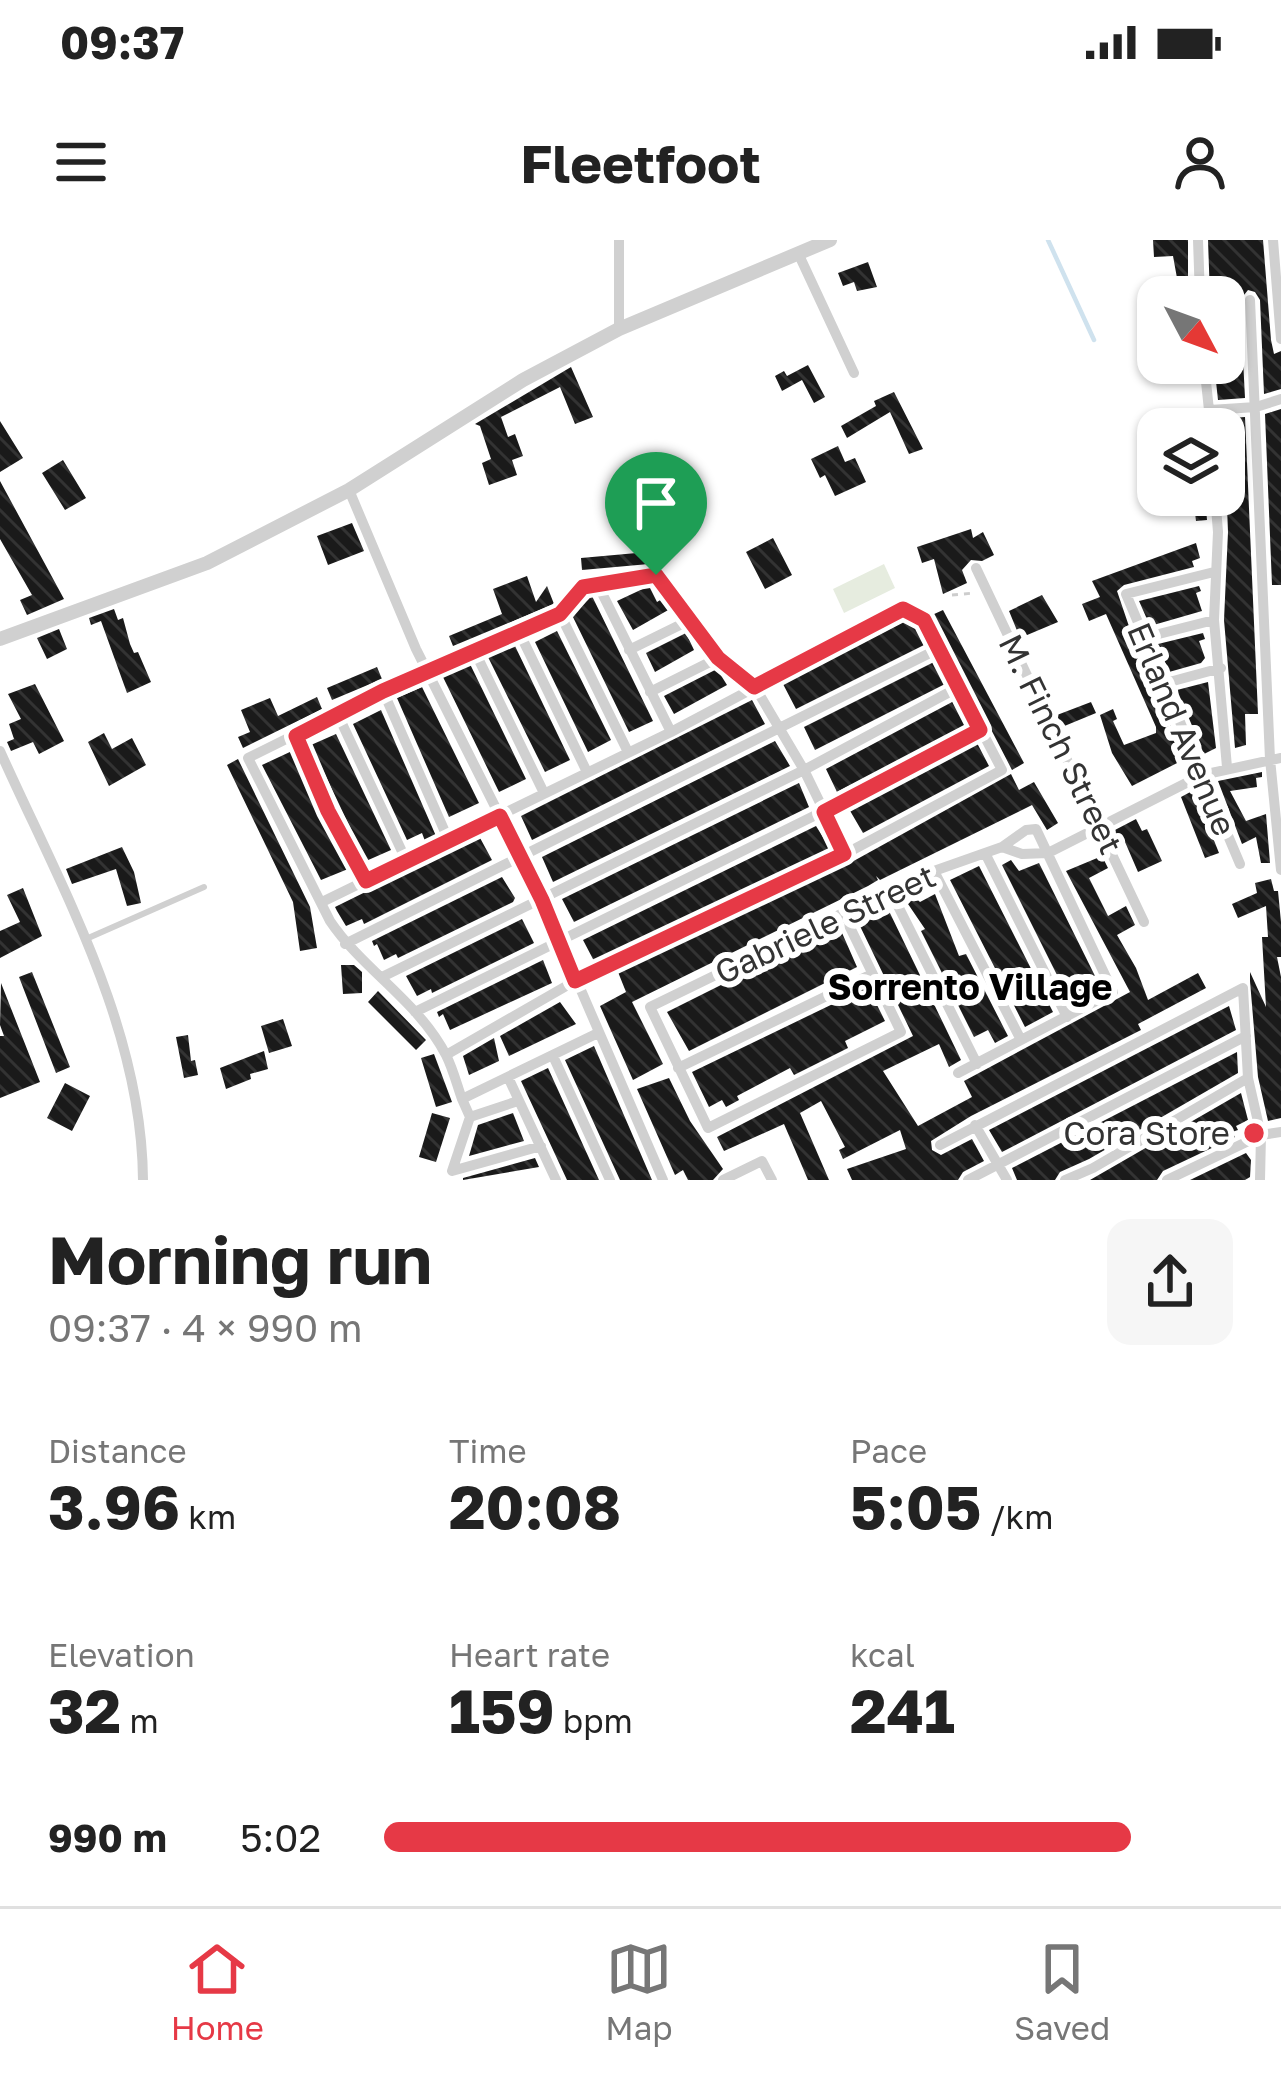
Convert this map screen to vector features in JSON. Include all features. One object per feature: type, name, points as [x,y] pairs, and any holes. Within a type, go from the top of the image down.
[{"type":"street","points":[[619,240],[619,329]]},
{"type":"street","points":[[0,639],[207,563],[350,490],[523,380],[619,329],[830,240]]},
{"type":"street","points":[[1198,240],[1200,276]]},
{"type":"street","points":[[1276,244],[1281,339]]},
{"type":"street","points":[[798,253],[854,373]]},
{"type":"street","points":[[1250,300],[1281,870]]},
{"type":"street","points":[[1241,408],[1281,399]]},
{"type":"street","points":[[350,490],[427,671],[542,900],[664,1180]]},
{"type":"street","points":[[1217,516],[1214,620],[1227,767]]},
{"type":"street","name":"M. Finch Street","points":[[976,568],[1144,922]]},
{"type":"street","name":"Erland Avenue","points":[[1214,572],[1126,594],[1240,864]]},
{"type":"street","points":[[541,1146],[452,1171],[470,1118],[446,1055],[415,1012],[345,944],[248,758],[383,691],[560,614],[583,587],[656,575],[718,658],[754,687],[804,770],[844,854]]},
{"type":"street","points":[[597,583],[671,732]]},
{"type":"street","points":[[322,902],[671,732],[903,609],[924,620],[1002,770],[844,854],[575,981],[446,1055]]},
{"type":"street","points":[[560,614],[627,750]]},
{"type":"street","points":[[1143,638],[1214,620]]},
{"type":"street","points":[[629,650],[688,621]]},
{"type":"street","points":[[519,632],[587,772]]},
{"type":"street","points":[[345,944],[938,649]]},
{"type":"street","points":[[474,650],[544,794]]},
{"type":"street","points":[[650,692],[718,658]]},
{"type":"street","points":[[1162,684],[1221,668]]},
{"type":"street","points":[[382,977],[804,770],[959,687]]},
{"type":"street","points":[[383,691],[449,841]]},
{"type":"street","points":[[338,715],[406,860]]},
{"type":"street","points":[[415,1012],[824,812],[980,730]]},
{"type":"street","points":[[296,736],[328,811],[366,881]]},
{"type":"street","points":[[0,752],[85,940],[130,1064],[141,1124],[143,1180]]},
{"type":"street","points":[[1002,847],[1026,854],[1051,852],[1202,776],[1276,759]]},
{"type":"street","points":[[958,1073],[1113,992],[1051,852],[1035,829],[1021,832],[1002,847]]},
{"type":"street","name":"Gabriele Street","points":[[678,1069],[650,1007],[934,871],[1002,847]]},
{"type":"street","points":[[986,853],[1067,1017]]},
{"type":"street","points":[[934,871],[1021,1040]]},
{"type":"street","points":[[891,892],[977,1064]]},
{"type":"street","points":[[843,913],[901,1032],[708,1128],[678,1069],[872,974]]},
{"type":"street","points":[[940,1145],[1243,988],[1248,1078],[1261,1135],[1260,1180]]},
{"type":"street","points":[[462,1099],[598,1033]]},
{"type":"street","points":[[968,1180],[1246,1036]]},
{"type":"street","points":[[553,1056],[610,1180]]},
{"type":"street","points":[[508,1077],[556,1180]]},
{"type":"street","points":[[1065,1180],[1248,1078]]},
{"type":"street","points":[[470,1118],[518,1101]]},
{"type":"street","points":[[975,1125],[1007,1180]]},
{"type":"street","points":[[1167,1180],[1261,1135],[1281,1132]]},
{"type":"street","points":[[723,1180],[762,1161],[772,1180]]},
{"type":"lane","points":[[85,940],[203,887]]},
{"type":"path","points":[[952,595],[987,589]]},
{"type":"shaded area","points":[[884,564],[895,588],[844,613],[833,589]]},
{"type":"building","points":[[1153,240],[1188,240],[1188,276],[1177,276],[1173,256],[1154,257]]},
{"type":"building","points":[[1208,240],[1263,240],[1271,340],[1274,354],[1281,351],[1281,389],[1264,394],[1260,300],[1255,292],[1245,294],[1245,276],[1209,276]]},
{"type":"building","points":[[868,262],[877,287],[857,291],[854,282],[843,286],[838,273]]},
{"type":"building","points":[[808,365],[825,397],[814,403],[802,380],[782,391],[775,376],[784,371],[787,376]]},
{"type":"building","points":[[571,367],[593,417],[575,424],[560,387],[501,417],[508,437],[515,434],[523,456],[512,460],[517,475],[489,485],[482,463],[491,459],[480,426],[475,424]]},
{"type":"building","points":[[1216,384],[1244,384],[1245,398],[1218,400]]},
{"type":"building","points":[[894,392],[923,449],[909,454],[890,412],[847,438],[841,426]]},
{"type":"building","points":[[1281,409],[1281,585],[1272,585],[1265,414]]},
{"type":"building","points":[[1245,417],[1258,714],[1245,714],[1246,745],[1235,748],[1224,620],[1227,516],[1245,516]]},
{"type":"building","points":[[0,421],[23,458],[0,472]]},
{"type":"building","points":[[838,446],[845,462],[855,458],[866,482],[835,496],[811,459]]},
{"type":"building","points":[[63,460],[86,498],[65,510],[42,473]]},
{"type":"building","points":[[0,481],[64,599],[27,615],[20,600],[32,595],[0,539]]},
{"type":"building","points":[[352,523],[364,551],[328,565],[317,536]]},
{"type":"building","points":[[971,529],[973,538],[983,532],[994,555],[971,560],[962,570],[967,583],[943,594],[934,559],[922,563],[917,547]]},
{"type":"building","points":[[773,538],[792,575],[765,589],[746,552]]},
{"type":"building","points":[[1196,543],[1200,558],[1192,561],[1194,567],[1124,585],[1117,591],[1185,759],[1132,786],[1112,753],[1100,715],[1113,709],[1124,745],[1156,733],[1156,727],[1106,614],[1089,621],[1082,604],[1100,597],[1092,581]]},
{"type":"building","points":[[659,551],[660,563],[582,570],[581,558]]},
{"type":"building","points":[[527,576],[536,602],[547,586],[554,604],[453,646],[449,636],[502,614],[493,589]]},
{"type":"building","points":[[649,586],[657,602],[662,599],[670,609],[633,630],[617,601]]},
{"type":"building","points":[[1199,586],[1201,591],[1196,593],[1202,611],[1150,626],[1139,601]]},
{"type":"building","points":[[1042,595],[1058,622],[1020,638],[1009,611]]},
{"type":"building","points":[[592,596],[653,721],[629,732],[572,615]]},
{"type":"building","points":[[114,609],[118,620],[123,618],[130,644],[151,682],[127,693],[101,621],[91,625],[89,618]]},
{"type":"building","points":[[943,610],[1024,763],[1012,770],[932,615]]},
{"type":"building","points":[[905,621],[917,627],[924,645],[796,709],[783,684]]},
{"type":"building","points":[[59,629],[67,649],[47,659],[37,638]]},
{"type":"building","points":[[557,631],[611,740],[588,752],[535,642]]},
{"type":"building","points":[[686,633],[694,650],[655,672],[646,653]]},
{"type":"building","points":[[1203,633],[1205,639],[1199,641],[1205,658],[1201,663],[1169,672],[1158,644]]},
{"type":"building","points":[[515,646],[570,760],[545,772],[488,657]]},
{"type":"building","points":[[934,662],[945,684],[815,750],[804,727]]},
{"type":"building","points":[[470,664],[526,779],[499,792],[443,677]]},
{"type":"building","points":[[377,667],[382,679],[332,700],[327,688]]},
{"type":"building","points":[[717,669],[727,685],[674,714],[664,696]]},
{"type":"building","points":[[1208,682],[1216,748],[1204,754],[1177,690]]},
{"type":"building","points":[[35,684],[64,741],[39,754],[33,742],[11,751],[7,742],[14,739],[9,724],[21,719],[8,694]]},
{"type":"building","points":[[422,687],[479,803],[449,817],[397,698]]},
{"type":"building","points":[[317,697],[322,709],[243,748],[238,737],[250,732],[241,710],[270,698],[278,716]]},
{"type":"building","points":[[752,700],[765,724],[532,840],[521,816]]},
{"type":"building","points":[[954,701],[966,726],[837,792],[826,769]]},
{"type":"building","points":[[1091,702],[1096,713],[1062,727],[1057,715]]},
{"type":"building","points":[[381,710],[436,836],[425,841],[422,833],[407,840],[353,724]]},
{"type":"building","points":[[104,733],[112,749],[132,738],[146,765],[109,786],[88,742]]},
{"type":"building","points":[[336,734],[391,850],[366,861],[311,745]]},
{"type":"building","points":[[775,741],[790,766],[553,882],[542,857]]},
{"type":"building","points":[[977,743],[989,766],[863,833],[849,809]]},
{"type":"building","points":[[292,751],[348,869],[321,880],[262,765]]},
{"type":"building","points":[[238,759],[310,907],[317,948],[300,951],[293,902],[227,765]]},
{"type":"building","points":[[1262,772],[1256,778],[1257,787],[1230,791],[1246,821],[1266,814],[1270,863],[1261,863],[1256,837],[1242,844],[1218,781]]},
{"type":"building","points":[[1011,774],[1019,790],[1034,782],[1058,823],[1047,830],[1032,805],[880,880],[876,876],[878,880],[868,886],[632,1002],[663,1064],[633,1080],[600,1006],[626,992],[618,972],[850,863]]},
{"type":"building","points":[[799,783],[809,807],[574,922],[562,899]]},
{"type":"building","points":[[1194,790],[1219,853],[1205,858],[1181,797]]},
{"type":"building","points":[[1136,819],[1142,831],[1147,829],[1162,861],[1138,872],[1122,835],[1116,838],[1113,831]]},
{"type":"building","points":[[816,826],[831,850],[594,961],[583,940]]},
{"type":"building","points":[[479,836],[492,860],[364,924],[362,919],[346,926],[337,911],[335,907]]},
{"type":"building","points":[[122,847],[141,903],[127,906],[116,869],[72,884],[66,869]]},
{"type":"building","points":[[1102,856],[1108,868],[1089,878],[1108,916],[1126,906],[1135,925],[1117,935],[1148,1000],[1198,973],[1206,988],[1138,1024],[1141,1030],[931,1141],[932,1150],[941,1155],[972,1139],[984,1161],[958,1180],[852,1180],[847,1169],[906,1149],[900,1130],[843,1159],[839,1150],[845,1147],[821,1101],[800,1113],[829,1180],[808,1180],[784,1124],[724,1151],[717,1137],[913,1036],[859,924],[888,909],[961,1060],[949,1067],[939,1044],[883,1071],[918,1126],[972,1097],[964,1081],[1130,992],[1066,871]]},
{"type":"building","points":[[1011,860],[1019,871],[1039,863],[1098,982],[1069,999],[1002,865]]},
{"type":"building","points":[[979,866],[1053,1012],[1025,1027],[950,880]]},
{"type":"building","points":[[502,877],[513,902],[398,958],[396,954],[384,960],[377,944],[374,946],[372,941]]},
{"type":"building","points":[[1271,879],[1278,891],[1281,922],[1281,957],[1277,957],[1281,1118],[1268,1121],[1258,1077],[1250,981],[1250,972],[1266,1007],[1262,937],[1268,937],[1266,906],[1238,918],[1232,904],[1257,893],[1255,883]]},
{"type":"building","points":[[23,888],[42,936],[0,958],[0,931],[20,922],[7,895]]},
{"type":"building","points":[[935,894],[959,956],[966,954],[1008,1036],[995,1043],[988,1030],[974,1037],[921,931],[925,929],[908,904],[915,897],[920,902]]},
{"type":"building","points":[[522,919],[534,943],[417,996],[406,976]]},
{"type":"building","points":[[839,926],[857,967],[689,1051],[667,1012]]},
{"type":"building","points":[[543,960],[552,983],[450,1030],[443,1014],[439,1017],[437,1012]]},
{"type":"building","points":[[341,965],[354,965],[362,972],[362,993],[343,994]]},
{"type":"building","points":[[32,972],[70,1067],[56,1073],[19,977]]},
{"type":"building","points":[[1,983],[40,1082],[0,1098],[0,1036],[4,1036]]},
{"type":"building","points":[[868,987],[885,1021],[845,1041],[848,1048],[794,1075],[790,1068],[737,1096],[739,1100],[726,1107],[722,1100],[709,1107],[692,1072]]},
{"type":"building","points":[[378,991],[426,1040],[416,1050],[368,1002]]},
{"type":"building","points":[[560,1002],[576,1024],[509,1056],[500,1036]]},
{"type":"building","points":[[1229,1006],[1236,1030],[1002,1152],[989,1130]]},
{"type":"building","points":[[283,1019],[292,1046],[269,1053],[261,1026]]},
{"type":"building","points":[[188,1035],[198,1075],[184,1078],[176,1037]]},
{"type":"building","points":[[494,1038],[499,1061],[469,1075],[463,1056]]},
{"type":"building","points":[[594,1046],[652,1180],[620,1180],[565,1060]]},
{"type":"building","points":[[264,1051],[268,1069],[226,1089],[220,1068]]},
{"type":"building","points":[[1237,1052],[1238,1073],[1060,1172],[1055,1180],[1017,1180],[1012,1168]]},
{"type":"building","points":[[434,1054],[452,1102],[436,1107],[421,1058]]},
{"type":"building","points":[[548,1068],[599,1180],[567,1180],[521,1081]]},
{"type":"building","points":[[669,1078],[690,1121],[723,1169],[713,1180],[688,1180],[683,1170],[675,1175],[637,1089]]},
{"type":"building","points":[[65,1083],[90,1096],[72,1131],[47,1118]]},
{"type":"building","points":[[1241,1093],[1248,1120],[1236,1126],[1235,1137],[1163,1171],[1157,1180],[1090,1180]]},
{"type":"building","points":[[432,1113],[450,1118],[436,1162],[419,1157]]},
{"type":"building","points":[[513,1113],[524,1141],[469,1156],[478,1125]]},
{"type":"building","points":[[1246,1153],[1251,1160],[1250,1177],[1245,1180],[1190,1180]]},
{"type":"building","points":[[535,1158],[539,1167],[463,1180],[463,1178]]},
{"type":"waterway","points":[[1048,240],[1094,340]]},
{"type":"place","name":"Cora Store","points":[[1254,1133]]},
{"type":"district","name":"Sorrento Village","points":[[970,987]]},
{"type":"route","points":[[656,575],[718,658],[754,687],[903,609],[924,620],[980,730],[824,812],[844,854],[575,981],[500,816],[366,881],[328,811],[296,736],[383,691],[560,614],[583,587],[656,575]]}]
